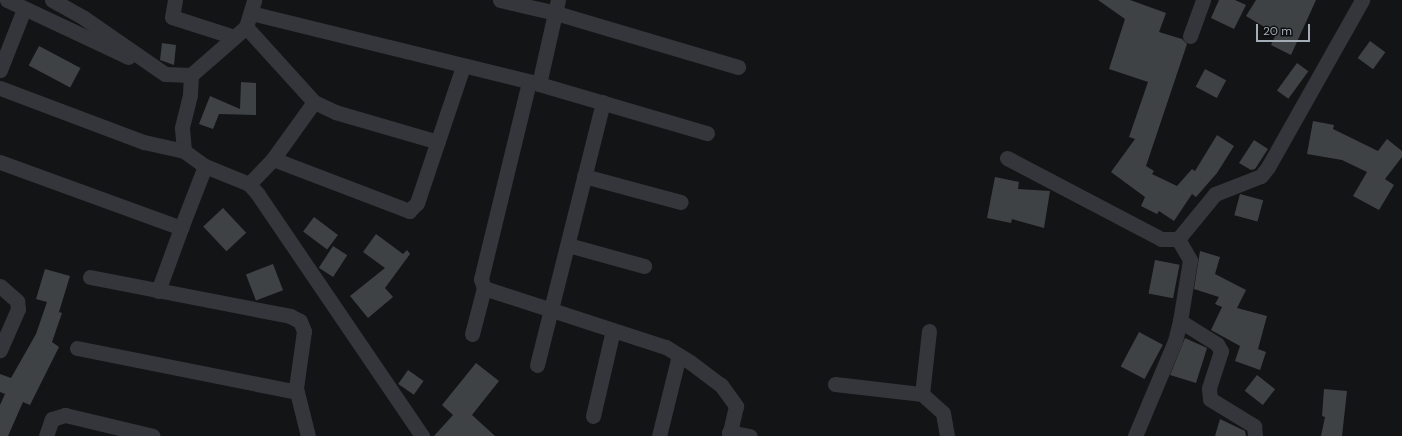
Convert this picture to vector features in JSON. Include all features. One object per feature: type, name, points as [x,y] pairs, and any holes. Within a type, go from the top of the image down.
[{"type":"street","points":[[8,0],[24,9],[165,74],[191,75],[234,37],[251,13]]},
{"type":"street","points":[[52,0],[84,18],[165,74]]},
{"type":"street","points":[[175,0],[172,17],[234,37]]},
{"type":"street","points":[[500,0],[557,6],[738,67]]},
{"type":"street","points":[[1190,36],[1203,0]]},
{"type":"street","points":[[1178,239],[1215,194],[1261,176],[1268,167],[1362,0]]},
{"type":"street","points":[[472,334],[484,288],[481,279],[534,83],[557,6]]},
{"type":"street","points":[[0,70],[24,9]]},
{"type":"street","points":[[251,13],[534,83],[707,133]]},
{"type":"street","points":[[251,13],[314,102],[335,112],[438,142]]},
{"type":"street","points":[[273,159],[409,211],[417,203],[463,66]]},
{"type":"street","points":[[184,151],[182,128],[190,95],[191,75]]},
{"type":"street","points":[[0,88],[144,142],[184,151],[205,166],[249,184],[370,356],[422,436]]},
{"type":"street","points":[[249,184],[273,159],[314,102]]},
{"type":"street","points":[[537,365],[603,102]]},
{"type":"street","points":[[1007,158],[1161,239],[1178,239]]},
{"type":"street","points":[[0,162],[182,228]]},
{"type":"street","points":[[158,291],[205,166]]},
{"type":"street","points":[[584,176],[681,202]]},
{"type":"street","points":[[1135,436],[1176,341],[1190,260],[1178,239]]},
{"type":"street","points":[[568,245],[644,266]]},
{"type":"street","points":[[90,277],[290,316],[300,321],[304,331],[297,392],[308,436]]},
{"type":"street","points":[[0,286],[17,301],[18,309],[0,350]]},
{"type":"street","points":[[484,288],[666,347],[679,355],[727,392],[736,406],[729,434],[750,436]]},
{"type":"street","points":[[1180,321],[1217,344],[1221,351],[1209,388],[1210,399],[1219,407],[1254,426],[1255,436]]},
{"type":"street","points":[[593,416],[613,330]]},
{"type":"street","points":[[922,394],[929,331]]},
{"type":"street","points":[[77,348],[297,392]]},
{"type":"street","points":[[659,436],[679,355]]},
{"type":"street","points":[[835,384],[922,394],[944,413],[946,436]]},
{"type":"street","points":[[46,436],[52,419],[65,415],[153,436]]},
{"type":"building","points":[[1098,0],[1130,0],[1166,13],[1159,32],[1182,39],[1187,44],[1146,166],[1154,171],[1152,174],[1177,186],[1192,169],[1195,171],[1217,135],[1234,146],[1217,173],[1196,197],[1192,194],[1174,221],[1159,211],[1157,214],[1141,206],[1145,197],[1111,172],[1135,139],[1129,137],[1148,82],[1109,69],[1125,19]]},
{"type":"building","points":[[1219,0],[1235,0],[1246,5],[1234,29],[1211,18]]},
{"type":"building","points":[[1256,0],[1316,0],[1291,55],[1271,45],[1276,34],[1246,16]]},
{"type":"building","points":[[1370,41],[1385,52],[1373,69],[1358,58]]},
{"type":"building","points":[[162,43],[176,45],[174,65],[160,60]]},
{"type":"building","points":[[39,46],[80,68],[70,87],[29,65]]},
{"type":"building","points":[[1297,63],[1308,71],[1288,99],[1277,91]]},
{"type":"building","points":[[1205,69],[1226,80],[1217,98],[1196,87]]},
{"type":"building","points":[[241,82],[256,83],[256,115],[219,114],[213,129],[199,124],[210,96],[240,109]]},
{"type":"building","points":[[1313,121],[1334,125],[1333,129],[1378,151],[1387,139],[1402,151],[1402,157],[1385,179],[1394,185],[1379,210],[1353,196],[1367,172],[1342,160],[1307,154]]},
{"type":"building","points":[[1254,140],[1268,149],[1255,169],[1251,170],[1239,163]]},
{"type":"building","points":[[995,177],[1019,182],[1018,189],[1050,191],[1044,228],[1012,219],[1011,223],[987,218]]},
{"type":"building","points":[[1240,194],[1263,200],[1257,221],[1234,215]]},
{"type":"building","points":[[223,208],[246,233],[226,251],[203,226]]},
{"type":"building","points":[[314,217],[338,235],[327,249],[303,231]]},
{"type":"building","points":[[376,234],[403,254],[407,250],[410,254],[385,288],[393,297],[368,318],[350,296],[385,268],[363,252]]},
{"type":"building","points":[[333,246],[347,255],[333,277],[319,268]]},
{"type":"building","points":[[1200,251],[1220,257],[1215,274],[1246,290],[1237,308],[1267,316],[1258,349],[1266,352],[1260,370],[1235,361],[1240,346],[1211,330],[1222,307],[1215,304],[1219,297],[1194,289]]},
{"type":"building","points":[[1155,260],[1180,265],[1173,298],[1149,293]]},
{"type":"building","points":[[273,264],[283,290],[256,301],[246,274]]},
{"type":"building","points":[[45,269],[70,276],[59,312],[62,313],[52,342],[59,347],[30,405],[23,402],[8,436],[0,436],[0,405],[5,394],[0,392],[0,374],[11,378],[36,334],[47,302],[36,299]]},
{"type":"building","points":[[1139,332],[1163,345],[1145,379],[1121,366]]},
{"type":"building","points":[[1185,338],[1207,348],[1196,383],[1170,375]]},
{"type":"building","points":[[476,363],[499,381],[472,415],[495,436],[434,436],[453,415],[442,405]]},
{"type":"building","points":[[408,370],[424,381],[414,395],[398,384]]},
{"type":"building","points":[[1257,375],[1275,389],[1263,405],[1245,391]]},
{"type":"building","points":[[1324,389],[1347,391],[1342,436],[1321,436],[1325,417],[1322,416]]},
{"type":"building","points":[[1220,419],[1245,431],[1246,436],[1215,436]]}]
